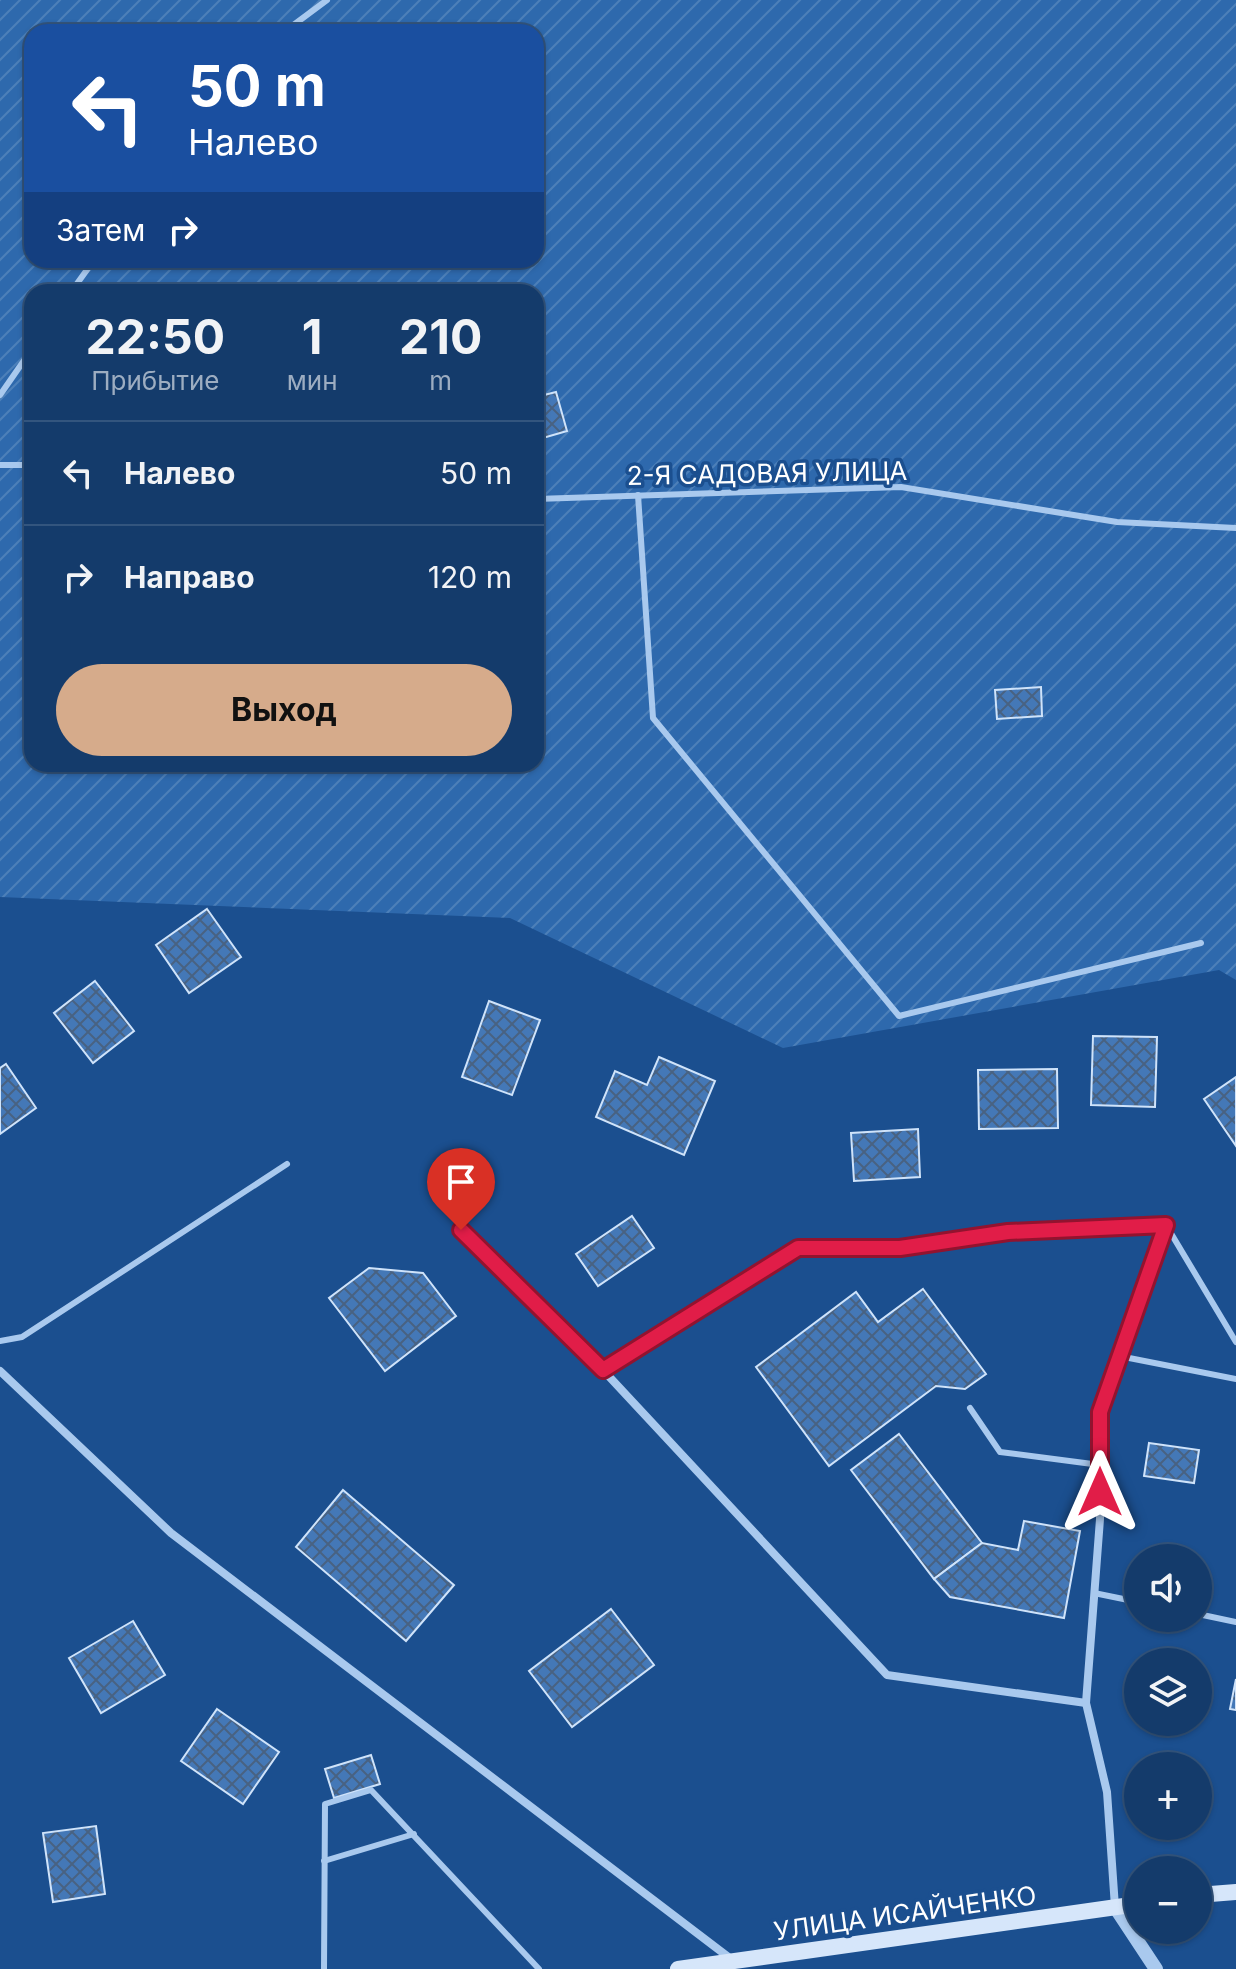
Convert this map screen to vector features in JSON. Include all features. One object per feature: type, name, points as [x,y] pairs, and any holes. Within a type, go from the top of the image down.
[{"type":"main road","points":[[1212,1894],[1236,1892]]},
{"type":"main road","name":"УЛИЦА ИСАЙЧЕНКО","points":[[678,1969],[1124,1906]]},
{"type":"street","points":[[603,1370],[798,1248],[900,1248],[1008,1232],[1166,1225],[1100,1412],[1100,1519],[1086,1703],[1107,1792],[1115,1907],[1156,1969]]},
{"type":"street","points":[[461,1230],[603,1370],[887,1675],[1086,1703]]},
{"type":"street","points":[[0,1371],[171,1533],[734,1962]]},
{"type":"lane","points":[[295,24],[327,0]]},
{"type":"lane","points":[[0,395],[24,360]]},
{"type":"lane","points":[[0,465],[24,465]]},
{"type":"lane","name":"2-Я САДОВАЯ УЛИЦА","points":[[544,499],[901,487],[1117,522],[1236,528]]},
{"type":"lane","points":[[638,495],[653,718],[899,1016],[1201,943]]},
{"type":"lane","points":[[0,1341],[22,1337],[287,1164]]},
{"type":"lane","points":[[1166,1225],[1236,1342]]},
{"type":"lane","points":[[1119,1356],[1236,1379]]},
{"type":"lane","points":[[970,1408],[1000,1452],[1100,1465]]},
{"type":"lane","points":[[1094,1593],[1124,1599]]},
{"type":"lane","points":[[1212,1617],[1236,1622]]},
{"type":"lane","points":[[324,1969],[325,1804],[371,1790],[539,1969]]},
{"type":"lane","points":[[324,1861],[414,1834]]},
{"type":"shaded area","points":[[0,0],[1236,0],[1236,980],[1219,970],[783,1048],[510,918],[0,897]]},
{"type":"building","points":[[556,392],[567,431],[544,438],[544,395]]},
{"type":"building","points":[[1041,687],[1042,716],[997,719],[995,690]]},
{"type":"building","points":[[207,909],[241,957],[189,993],[156,945]]},
{"type":"building","points":[[95,981],[134,1031],[93,1063],[54,1013]]},
{"type":"building","points":[[489,1001],[540,1020],[512,1095],[462,1077]]},
{"type":"building","points":[[1093,1036],[1157,1037],[1155,1107],[1091,1105]]},
{"type":"building","points":[[659,1057],[715,1081],[684,1155],[596,1117],[615,1071],[647,1085]]},
{"type":"building","points":[[6,1064],[36,1108],[0,1134],[0,1068]]},
{"type":"building","points":[[1057,1069],[1058,1128],[979,1129],[978,1070]]},
{"type":"building","points":[[1236,1077],[1236,1146],[1204,1099]]},
{"type":"building","points":[[918,1129],[920,1177],[854,1181],[851,1133]]},
{"type":"building","points":[[632,1216],[654,1248],[598,1286],[576,1254]]},
{"type":"building","points":[[369,1268],[423,1273],[456,1316],[385,1371],[329,1298]]},
{"type":"building","points":[[923,1289],[986,1374],[965,1389],[936,1386],[829,1466],[756,1367],[856,1292],[878,1322]]},
{"type":"building","points":[[899,1434],[982,1543],[934,1579],[851,1470]]},
{"type":"building","points":[[1149,1443],[1199,1450],[1194,1483],[1144,1476]]},
{"type":"building","points":[[343,1490],[454,1585],[406,1641],[296,1547]]},
{"type":"building","points":[[1024,1521],[1080,1531],[1064,1618],[950,1597],[934,1579],[982,1543],[1018,1550]]},
{"type":"building","points":[[611,1609],[654,1665],[572,1727],[529,1671]]},
{"type":"building","points":[[133,1621],[165,1675],[101,1713],[69,1658]]},
{"type":"building","points":[[1236,1679],[1236,1710],[1230,1709]]},
{"type":"building","points":[[217,1709],[279,1752],[243,1804],[181,1761]]},
{"type":"building","points":[[371,1755],[380,1784],[334,1798],[325,1769]]},
{"type":"building","points":[[96,1826],[105,1894],[53,1902],[43,1833]]},
{"type":"route","points":[[461,1230],[603,1370],[798,1248],[900,1248],[1008,1232],[1166,1225],[1100,1412],[1100,1492]]}]
